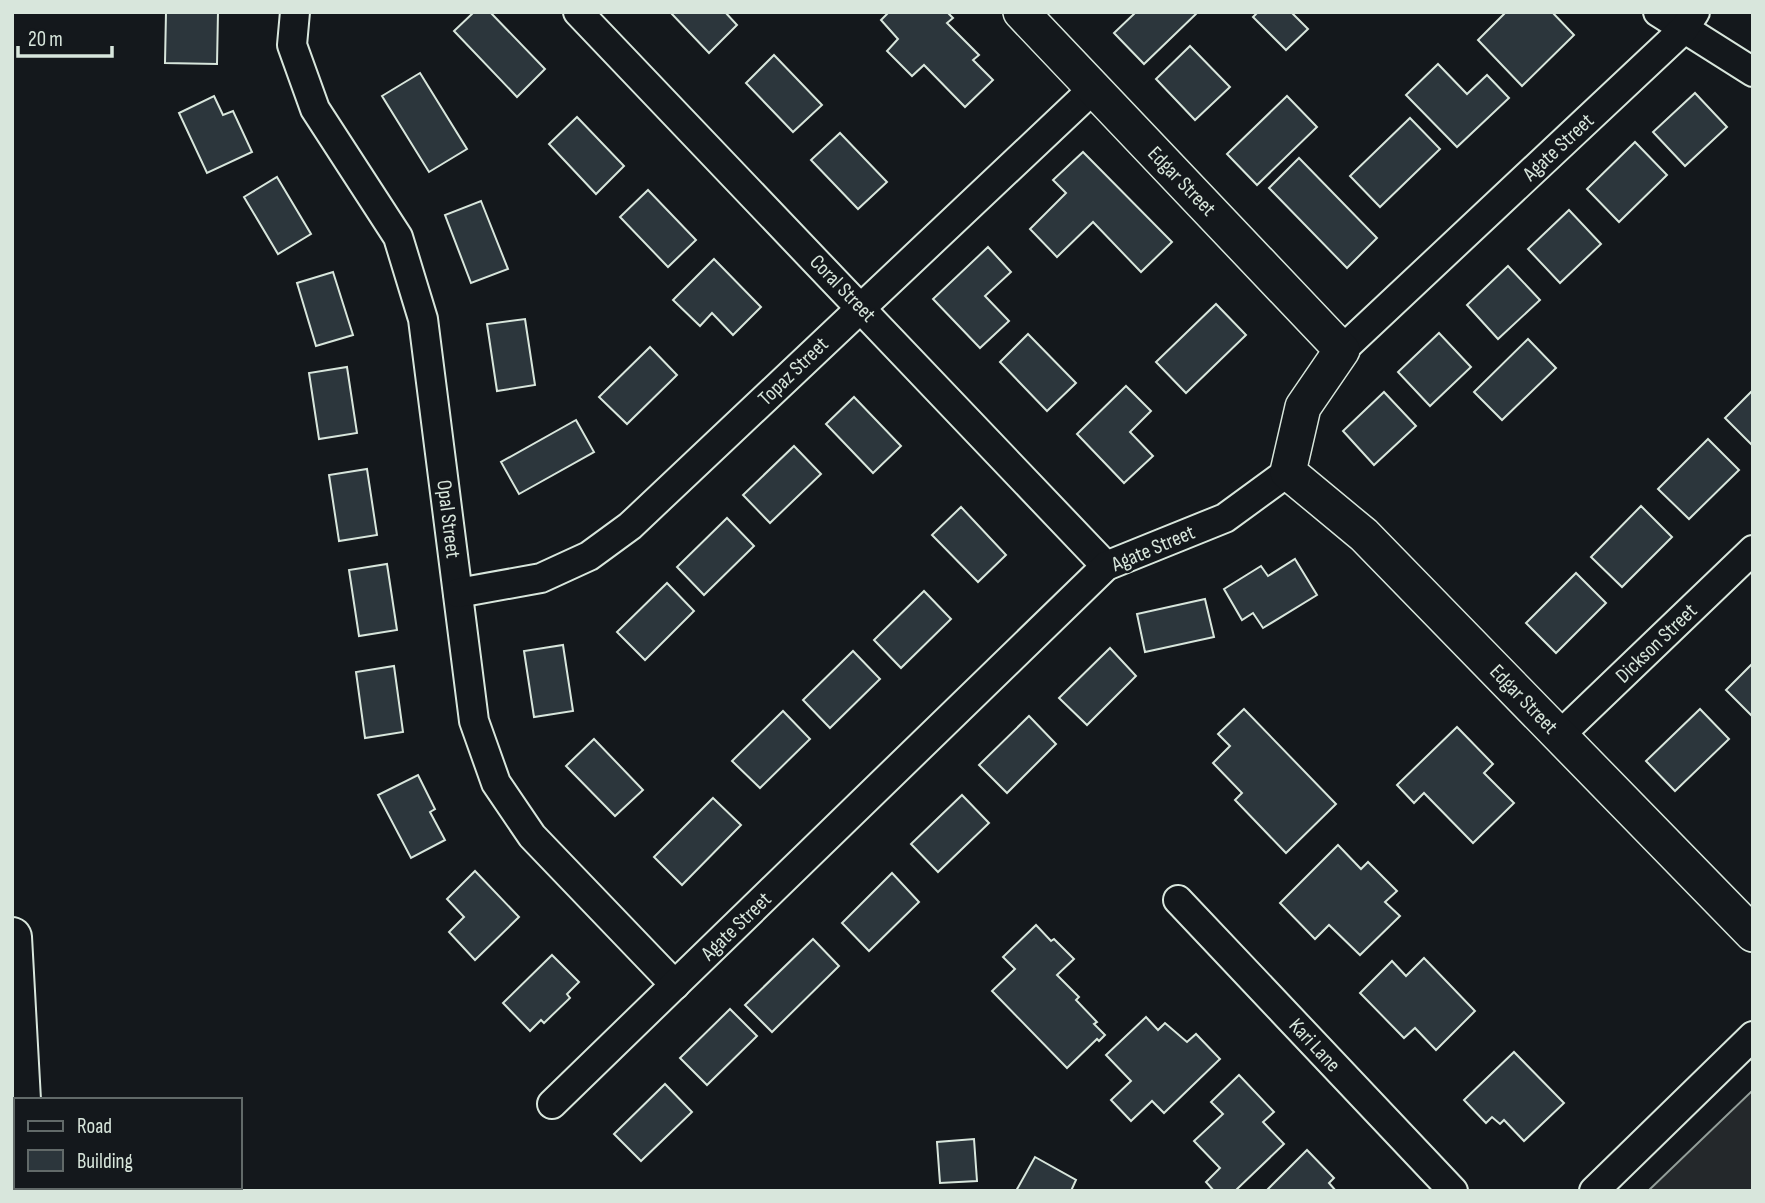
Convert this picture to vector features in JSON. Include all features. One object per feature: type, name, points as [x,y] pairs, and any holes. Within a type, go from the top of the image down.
[{"type":"main road","points":[[12,937],[22,1098]]},
{"type":"street","name":"Opal Street","points":[[295,12],[292,45],[316,109],[398,237],[423,319],[474,721],[496,783],[532,836],[675,985]]},
{"type":"street","name":"Coral Street","points":[[578,12],[1106,566]]},
{"type":"street","name":"Edgar Street","points":[[1021,12],[1342,350]]},
{"type":"street","points":[[1658,12],[1689,21],[1753,72]]},
{"type":"street","name":"Agate Street","points":[[552,1104],[1106,566],[1225,517],[1288,472],[1303,407],[1342,350],[1689,21]]},
{"type":"street","name":"Topaz Street","points":[[458,593],[541,578],[589,556],[630,526],[1093,89]]},
{"type":"street","name":"Edgar Street","points":[[1288,472],[1364,535],[1753,934]]},
{"type":"street","name":"Dickson Street","points":[[1559,736],[1753,550]]},
{"type":"street","name":"Kari Lane","points":[[1178,900],[1453,1191]]},
{"type":"street","points":[[1594,1191],[1753,1036]]},
{"type":"shaded area","points":[[1753,1090],[1753,1191],[1648,1191]]},
{"type":"building","points":[[166,12],[218,12],[217,64],[165,63]]},
{"type":"building","points":[[474,12],[490,12],[545,69],[517,97],[454,31]]},
{"type":"building","points":[[670,12],[725,12],[737,25],[709,53]]},
{"type":"building","points":[[889,12],[947,12],[953,18],[947,23],[979,55],[973,60],[993,80],[965,107],[924,65],[912,76],[887,51],[898,39],[881,20]]},
{"type":"building","points":[[1136,12],[1198,12],[1144,64],[1114,33]]},
{"type":"building","points":[[1258,12],[1291,12],[1308,29],[1286,50],[1253,17]]},
{"type":"building","points":[[1506,12],[1552,12],[1574,35],[1522,86],[1478,40]]},
{"type":"building","points":[[1190,46],[1230,87],[1195,120],[1156,79]]},
{"type":"building","points":[[774,55],[822,105],[793,132],[746,83]]},
{"type":"building","points":[[1438,64],[1467,94],[1487,75],[1509,98],[1457,147],[1406,95]]},
{"type":"building","points":[[420,73],[467,149],[429,172],[382,96]]},
{"type":"building","points":[[1695,93],[1727,127],[1685,166],[1653,132]]},
{"type":"building","points":[[214,96],[223,115],[233,111],[252,152],[207,173],[179,113]]},
{"type":"building","points":[[1287,96],[1317,127],[1257,185],[1227,154]]},
{"type":"building","points":[[577,117],[624,166],[596,194],[549,144]]},
{"type":"building","points":[[1410,118],[1440,149],[1380,207],[1350,176]]},
{"type":"building","points":[[840,133],[887,182],[858,209],[811,160]]},
{"type":"building","points":[[1635,142],[1667,175],[1619,222],[1587,189]]},
{"type":"building","points":[[1083,152],[1172,242],[1141,272],[1093,222],[1057,257],[1030,229],[1066,193],[1053,180]]},
{"type":"building","points":[[1299,158],[1377,238],[1347,268],[1269,188]]},
{"type":"building","points":[[277,177],[311,234],[278,254],[244,197]]},
{"type":"building","points":[[648,190],[696,240],[668,267],[620,217]]},
{"type":"building","points":[[481,201],[508,269],[471,283],[445,215]]},
{"type":"building","points":[[1569,210],[1601,244],[1560,283],[1528,249]]},
{"type":"building","points":[[988,247],[1011,272],[985,296],[1009,321],[980,348],[933,299]]},
{"type":"building","points":[[714,259],[761,307],[733,335],[712,313],[700,326],[673,300]]},
{"type":"building","points":[[1508,266],[1540,300],[1498,339],[1467,305]]},
{"type":"building","points":[[333,272],[353,335],[316,346],[297,283]]},
{"type":"building","points":[[1216,304],[1246,335],[1186,393],[1156,362]]},
{"type":"building","points":[[525,319],[535,385],[497,391],[487,324]]},
{"type":"building","points":[[1439,333],[1471,367],[1430,406],[1398,372]]},
{"type":"building","points":[[1028,334],[1076,383],[1047,411],[1000,362]]},
{"type":"building","points":[[1528,339],[1556,368],[1502,420],[1474,392]]},
{"type":"building","points":[[650,347],[677,375],[627,424],[599,397]]},
{"type":"building","points":[[347,367],[357,433],[319,439],[309,373]]},
{"type":"building","points":[[1126,386],[1151,411],[1130,432],[1153,456],[1124,483],[1077,434]]},
{"type":"building","points":[[1753,390],[1753,446],[1725,418]]},
{"type":"building","points":[[1384,392],[1416,426],[1374,465],[1343,431]]},
{"type":"building","points":[[854,397],[901,446],[873,473],[826,424]]},
{"type":"building","points":[[576,420],[594,452],[519,494],[501,462]]},
{"type":"building","points":[[1708,439],[1739,470],[1689,519],[1658,489]]},
{"type":"building","points":[[794,446],[821,474],[770,523],[743,495]]},
{"type":"building","points":[[367,469],[377,535],[339,541],[329,475]]},
{"type":"building","points":[[1641,506],[1672,537],[1622,587],[1591,557]]},
{"type":"building","points":[[961,507],[1006,555],[978,582],[932,535]]},
{"type":"building","points":[[727,518],[754,546],[704,595],[677,567]]},
{"type":"building","points":[[1295,559],[1317,595],[1263,628],[1253,613],[1242,620],[1224,589],[1261,566],[1268,576]]},
{"type":"building","points":[[387,564],[397,630],[359,636],[349,570]]},
{"type":"building","points":[[1576,573],[1606,603],[1556,653],[1526,623]]},
{"type":"building","points":[[667,583],[694,611],[645,660],[617,632]]},
{"type":"building","points":[[924,591],[951,619],[901,668],[874,640]]},
{"type":"building","points":[[1205,599],[1214,637],[1145,652],[1137,614]]},
{"type":"building","points":[[563,645],[573,711],[534,717],[524,651]]},
{"type":"building","points":[[1110,648],[1136,676],[1087,725],[1059,698]]},
{"type":"building","points":[[853,651],[880,679],[830,728],[803,700]]},
{"type":"building","points":[[1753,663],[1753,717],[1726,690]]},
{"type":"building","points":[[394,666],[403,732],[365,738],[356,672]]},
{"type":"building","points":[[1244,709],[1336,804],[1286,853],[1235,800],[1242,793],[1213,763],[1230,746],[1218,734]]},
{"type":"building","points":[[1700,709],[1729,739],[1675,791],[1646,761]]},
{"type":"building","points":[[783,711],[810,739],[760,788],[732,761]]},
{"type":"building","points":[[1029,716],[1056,744],[1007,793],[979,765]]},
{"type":"building","points":[[1457,727],[1493,764],[1484,773],[1514,803],[1473,843],[1424,793],[1414,803],[1397,785]]},
{"type":"building","points":[[594,739],[643,790],[615,816],[566,766]]},
{"type":"building","points":[[418,775],[435,809],[430,812],[445,840],[411,858],[378,795]]},
{"type":"building","points":[[962,795],[989,823],[938,872],[911,844]]},
{"type":"building","points":[[713,798],[741,825],[682,885],[654,857]]},
{"type":"building","points":[[1338,845],[1361,869],[1368,862],[1397,891],[1385,902],[1400,916],[1360,955],[1329,925],[1315,939],[1280,903]]},
{"type":"building","points":[[475,871],[519,917],[475,960],[449,932],[464,917],[447,899]]},
{"type":"building","points":[[892,873],[919,902],[869,951],[842,923]]},
{"type":"building","points":[[1036,925],[1074,959],[1057,975],[1079,997],[1076,1000],[1097,1022],[1094,1024],[1105,1035],[1099,1041],[1097,1039],[1067,1068],[992,991],[1015,969],[1003,957]]},
{"type":"building","points":[[813,939],[839,966],[772,1032],[745,1005]]},
{"type":"building","points":[[552,955],[579,982],[567,994],[570,998],[544,1023],[541,1020],[530,1031],[503,1003]]},
{"type":"building","points":[[1424,958],[1475,1011],[1436,1050],[1415,1028],[1404,1038],[1360,993],[1392,961],[1406,976]]},
{"type":"building","points":[[730,1009],[757,1036],[707,1085],[680,1058]]},
{"type":"building","points":[[1146,1017],[1158,1030],[1165,1023],[1187,1042],[1196,1034],[1220,1059],[1164,1113],[1152,1101],[1131,1121],[1111,1100],[1131,1081],[1106,1055]]},
{"type":"building","points":[[1514,1052],[1564,1103],[1524,1141],[1504,1120],[1500,1124],[1492,1117],[1486,1123],[1464,1100]]},
{"type":"building","points":[[1239,1075],[1274,1112],[1263,1122],[1284,1144],[1235,1191],[1214,1191],[1206,1182],[1220,1168],[1194,1141],[1223,1114],[1211,1102]]},
{"type":"building","points":[[665,1084],[692,1112],[641,1161],[614,1134]]},
{"type":"building","points":[[974,1139],[977,1181],[940,1183],[937,1142]]},
{"type":"building","points":[[1307,1150],[1334,1178],[1329,1183],[1336,1191],[1266,1191]]},
{"type":"building","points":[[1035,1157],[1076,1180],[1071,1191],[1016,1191]]}]
